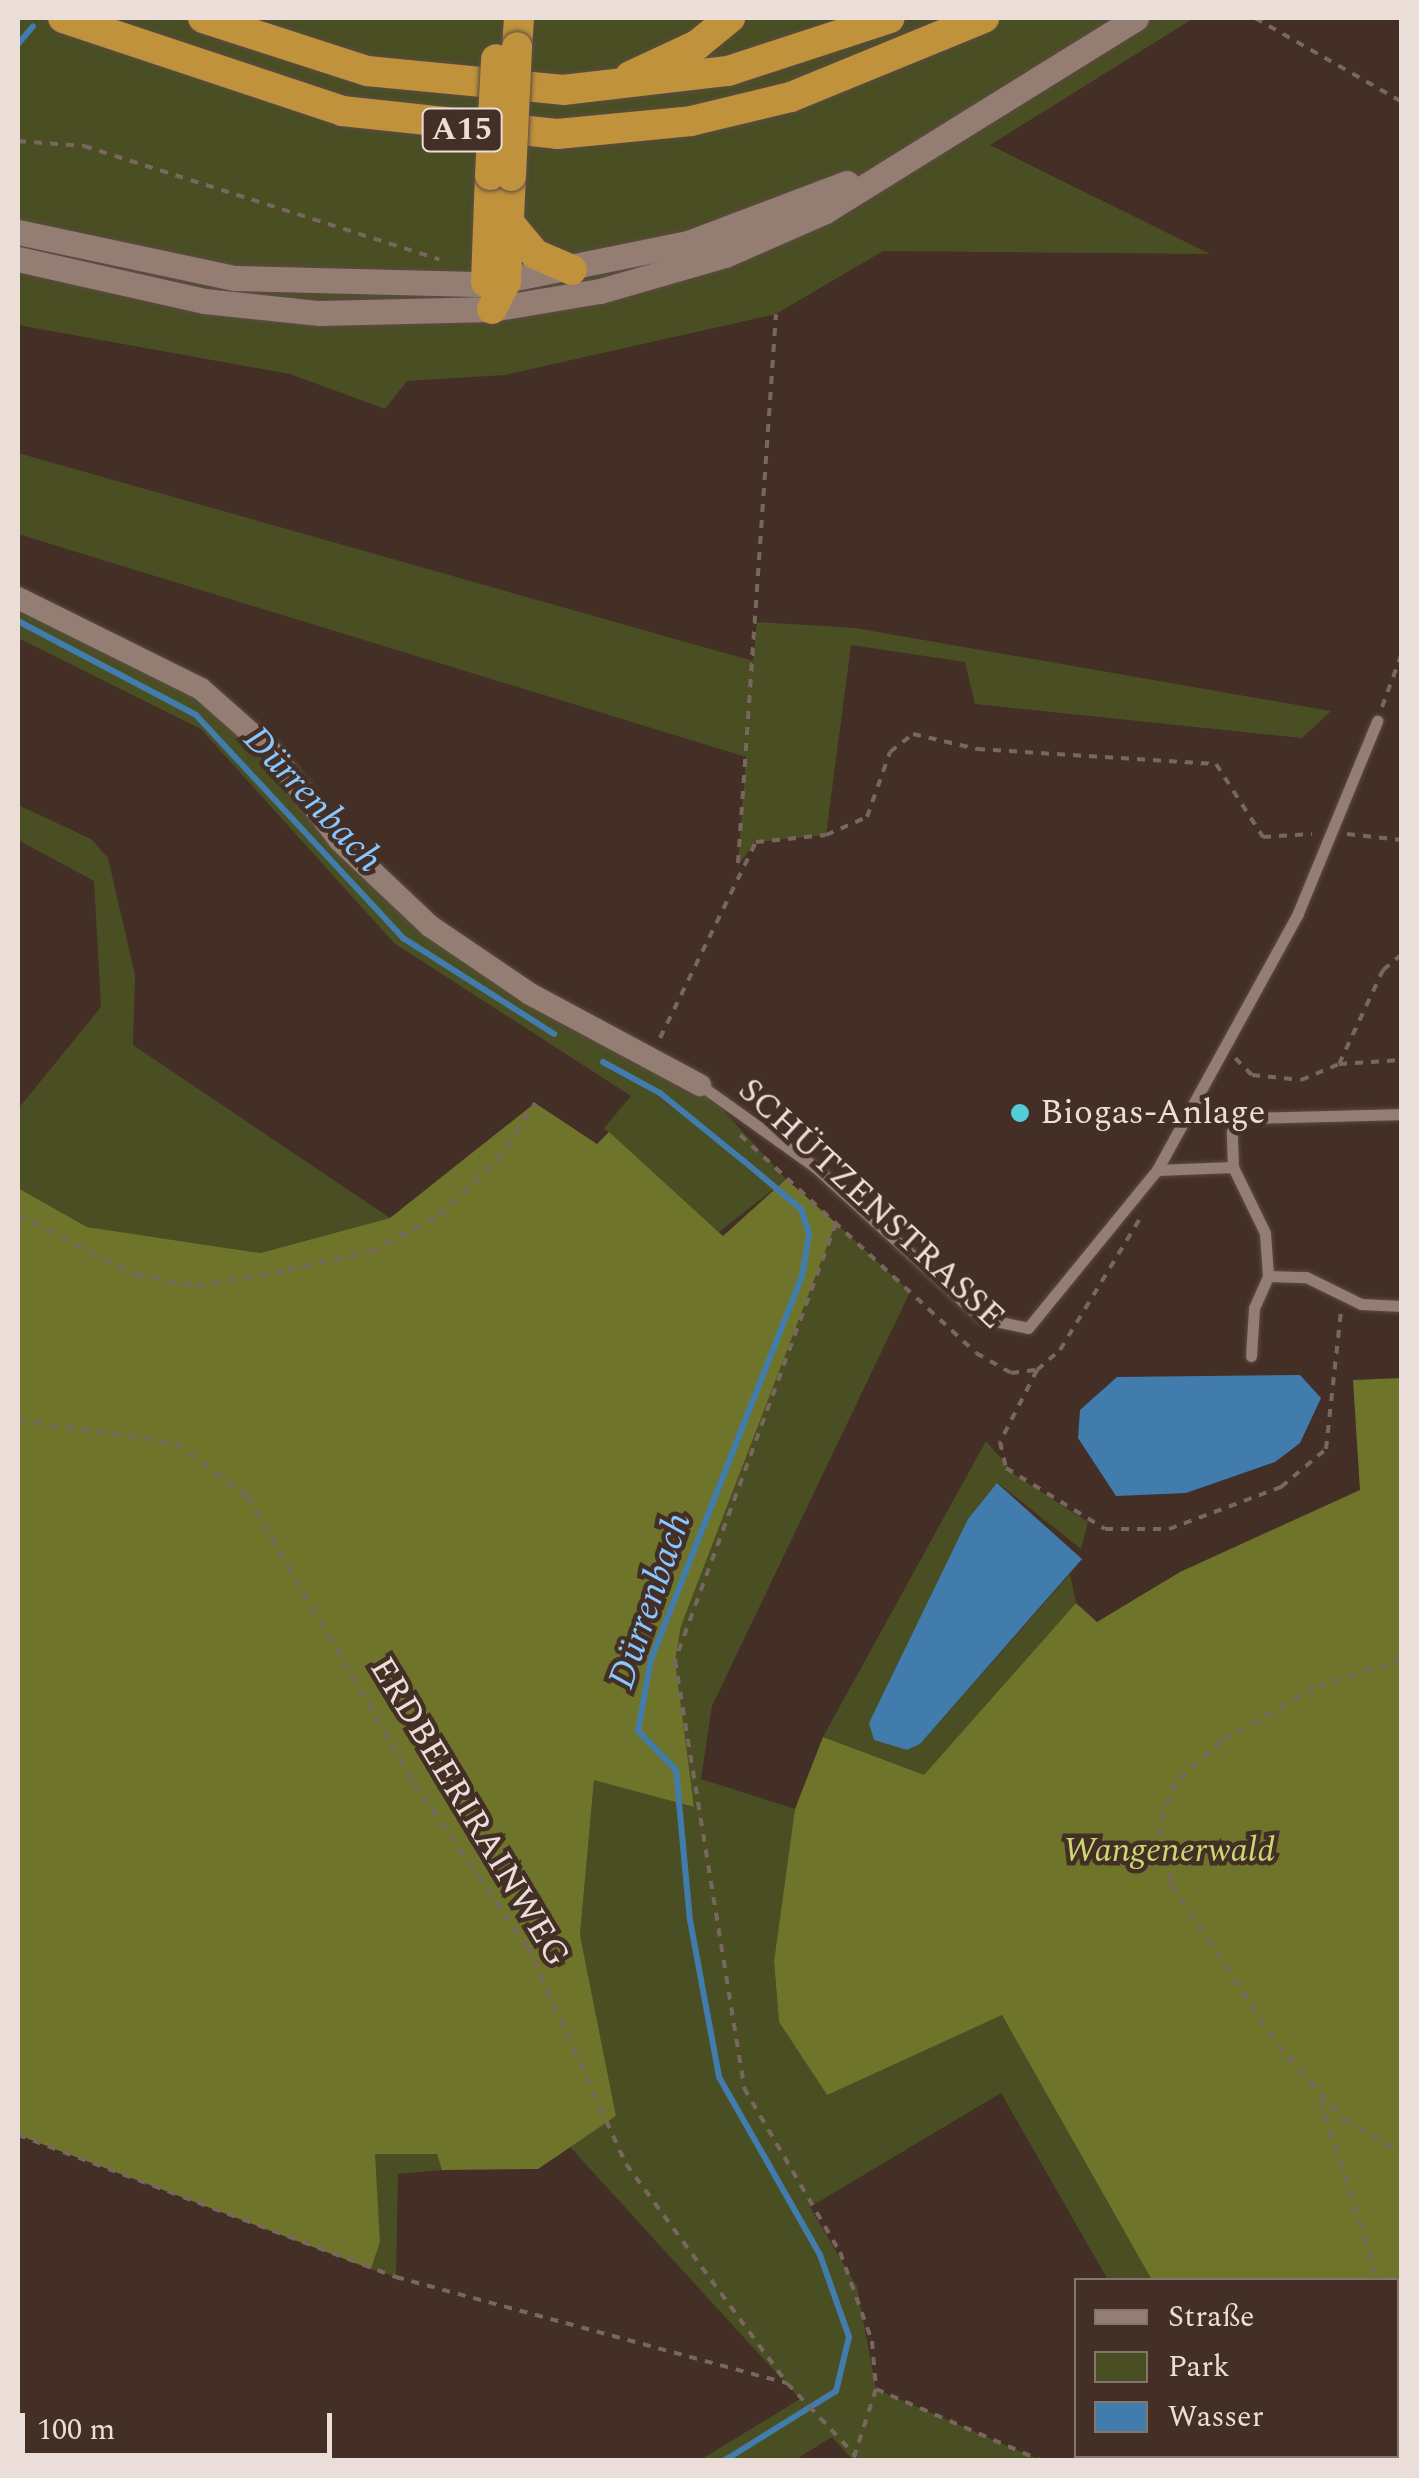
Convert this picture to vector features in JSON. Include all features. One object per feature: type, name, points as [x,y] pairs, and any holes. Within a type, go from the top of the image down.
[{"type":"highway","points":[[64,18],[239,80]]},
{"type":"highway","name":"A15","points":[[107,18],[239,80],[416,125],[627,130],[792,97],[984,18]]},
{"type":"highway","name":"A15","points":[[203,18],[401,78],[596,89],[728,71],[890,18]]},
{"type":"highway","points":[[596,89],[684,52],[730,18]]},
{"type":"highway","points":[[495,292],[508,32]]},
{"type":"highway","points":[[495,292],[510,224],[501,176]]},
{"type":"highway","points":[[510,224],[535,254],[572,270]]},
{"type":"street","points":[[18,259],[246,306],[495,292],[600,291],[725,255],[825,212],[1136,18]]},
{"type":"street","points":[[18,232],[235,278],[495,292],[728,230],[930,145]]},
{"type":"street","name":"SCHÜTZENSTRASSE","points":[[18,598],[201,689],[269,749],[340,841],[430,926],[700,1085]]},
{"type":"lane","points":[[700,1085],[815,1167],[960,1301],[1006,1330],[1047,1314],[1157,1170],[1225,1048],[1335,832],[1377,721]]},
{"type":"lane","points":[[1251,1356],[1254,1308],[1268,1276],[1265,1233],[1233,1167],[1232,1132],[1243,1118],[1402,1114]]},
{"type":"lane","points":[[1157,1170],[1233,1167]]},
{"type":"lane","points":[[1268,1276],[1306,1277],[1341,1296],[1402,1306]]},
{"type":"path","points":[[1255,18],[1402,102]]},
{"type":"path","points":[[18,141],[84,146],[445,261]]},
{"type":"path","points":[[738,864],[776,314]]},
{"type":"path","points":[[1377,721],[1402,653]]},
{"type":"path","points":[[650,1058],[738,864],[756,842],[826,834],[867,817],[890,752],[913,734],[977,750],[1216,764],[1262,837],[1335,832],[1402,840]]},
{"type":"path","points":[[1339,1064],[1383,970],[1402,954]]},
{"type":"path","points":[[1225,1048],[1252,1075],[1300,1080],[1339,1064],[1402,1060]]},
{"type":"path","points":[[18,1215],[136,1275],[198,1286],[371,1252],[439,1215],[498,1160],[535,1103]]},
{"type":"path","name":"SCHÜTZENSTRASSE","points":[[726,1123],[988,1363],[1037,1370]]},
{"type":"path","points":[[1157,1170],[1097,1295],[1037,1370],[1000,1442],[1006,1468],[1105,1529],[1169,1529],[1280,1488],[1326,1449],[1341,1376],[1341,1296]]},
{"type":"path","points":[[836,1223],[675,1660],[735,2058],[768,2140],[856,2288],[876,2389],[854,2458]]},
{"type":"path","name":"ERDBEERIRAINWEG","points":[[18,1420],[176,1443],[247,1496],[414,1783],[527,1946],[626,2164],[787,2383],[854,2458]]},
{"type":"path","points":[[1377,2278],[1320,2096],[1190,1916],[1158,1827],[1175,1783],[1221,1742],[1314,1688],[1402,1659]]},
{"type":"path","points":[[1320,2096],[1402,2154]]},
{"type":"path","points":[[18,2135],[384,2273],[787,2383]]},
{"type":"path","points":[[876,2389],[1040,2460]]},
{"type":"green space","points":[[18,18],[1194,18],[990,145],[1210,254],[883,251],[776,314],[505,375],[407,381],[385,409],[290,374],[18,325]]},
{"type":"green space","points":[[18,453],[753,661],[757,622],[855,628],[1331,711],[1302,738],[975,704],[965,662],[851,645],[826,835],[756,842],[738,865],[746,757],[18,534]]},
{"type":"green space","points":[[18,598],[201,689],[430,926],[700,1085],[786,1179],[719,1232],[604,1128],[631,1096],[394,943],[201,729],[18,638]]},
{"type":"green space","points":[[18,805],[91,839],[108,858],[135,975],[133,1045],[390,1218],[259,1253],[87,1227],[18,1188],[18,1109],[101,1007],[94,881],[18,840]]},
{"type":"green space","points":[[535,1103],[597,1144],[609,1132],[723,1236],[786,1179],[836,1223],[681,1626],[675,1661],[694,1807],[594,1780],[580,1935],[616,2116],[538,2169],[442,2170],[437,2154],[375,2154],[380,2242],[371,2269],[18,2135],[18,1188],[87,1227],[260,1253],[390,1218]]},
{"type":"green space","points":[[836,1223],[910,1292],[712,1706],[701,1779],[795,1809],[774,1961],[779,2022],[826,2094],[1002,2015],[1140,2253],[1151,2278],[1107,2278],[1001,2093],[810,2207],[857,2287],[876,2389],[1040,2460],[853,2460],[832,2437],[795,2460],[700,2460],[800,2399],[570,2147],[616,2116],[580,1935],[594,1779],[693,1807],[675,1660],[681,1626]]},
{"type":"green space","name":"Wangenerwald","points":[[1401,1378],[1401,2460],[1237,2460],[1399,2458],[1399,2278],[1151,2278],[1002,2015],[827,2095],[779,2022],[774,1961],[795,1809],[823,1737],[924,1775],[1076,1603],[1097,1622],[1180,1572],[1360,1490],[1353,1380]]},
{"type":"green space","points":[[986,1441],[1015,1475],[1088,1522],[1081,1549],[998,1483],[968,1519],[874,1740],[907,1750],[920,1744],[1070,1574],[1076,1603],[924,1776],[823,1737]]},
{"type":"green space","points":[[374,2154],[438,2154],[442,2170],[398,2174],[396,2277],[371,2269],[380,2242]]},
{"type":"water","points":[[1300,1375],[1321,1398],[1300,1443],[1275,1462],[1186,1493],[1116,1496],[1078,1438],[1080,1410],[1117,1377]]},
{"type":"water","points":[[997,1483],[1082,1559],[920,1744],[907,1750],[874,1740],[869,1723],[968,1519]]},
{"type":"waterway","name":"Dürrenbach","points":[[18,44],[33,26]]},
{"type":"waterway","name":"Dürrenbach","points":[[18,621],[196,715],[403,938],[554,1034]]},
{"type":"waterway","name":"Dürrenbach","points":[[603,1062],[660,1093],[745,1162],[801,1209],[809,1234],[802,1276],[651,1659],[638,1731],[676,1770],[690,1920],[719,2077],[820,2255],[849,2337],[836,2391],[725,2460]]},
{"type":"place","name":"Biogas-Anlage","points":[[1020,1113]]}]
